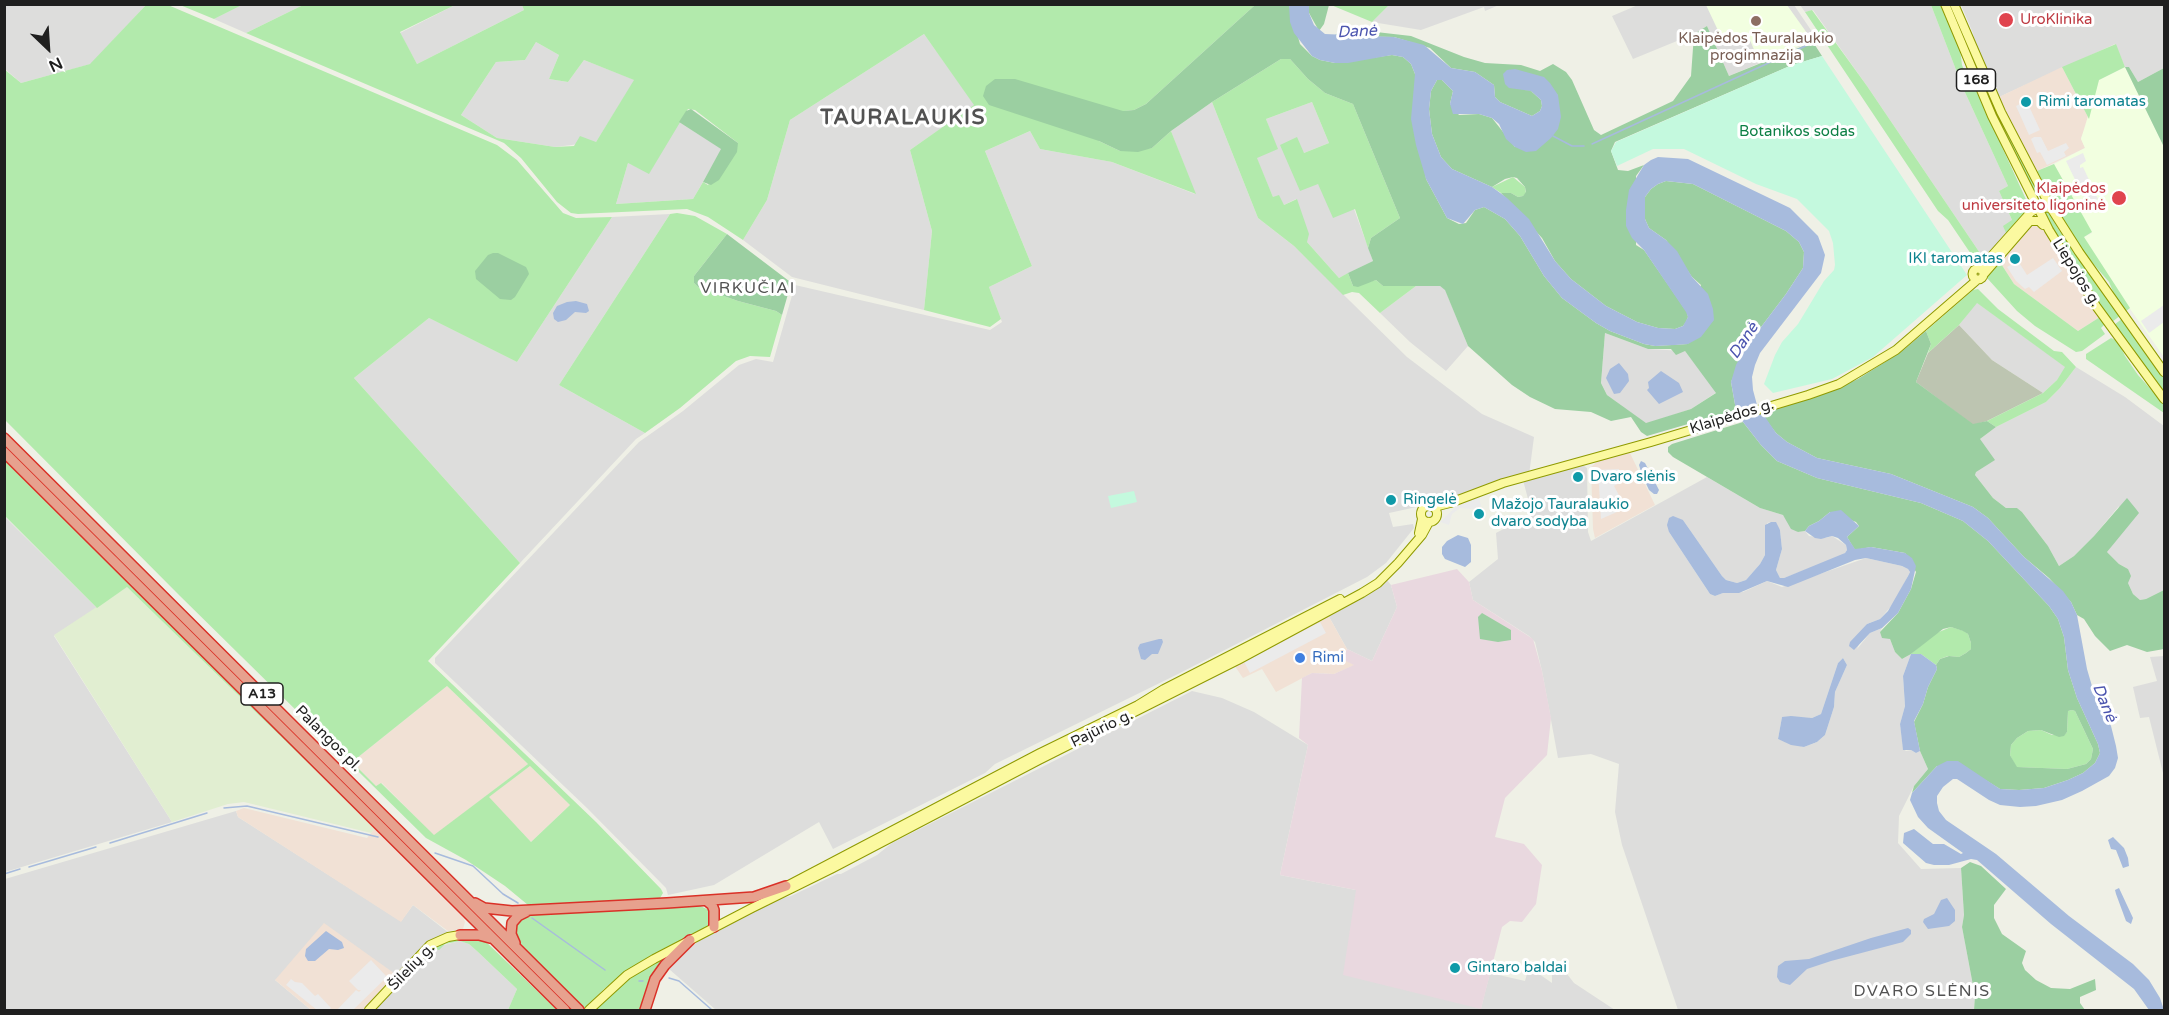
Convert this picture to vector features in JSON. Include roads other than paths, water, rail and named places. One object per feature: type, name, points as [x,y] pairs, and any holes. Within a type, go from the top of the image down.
[{"type":"highway","name":"Palangos pl.","points":[[4,438],[466,904],[495,941],[565,1011]]},
{"type":"highway","name":"Palangos pl.","points":[[4,452],[466,904],[519,951],[579,1011]]},
{"type":"highway","points":[[460,935],[466,929],[466,904],[500,911],[707,901],[754,897],[786,886]]},
{"type":"highway","points":[[707,901],[712,904],[714,910],[714,927]]},
{"type":"highway","points":[[519,951],[511,934],[512,923],[518,916],[534,910]]},
{"type":"highway","points":[[460,935],[479,935],[495,941]]},
{"type":"highway","points":[[645,1011],[655,979],[665,965],[690,940]]},
{"type":"main road","name":"Liepojos g.","points":[[1945,4],[1984,99],[2029,193],[2034,210],[2091,298],[2164,398]]},
{"type":"main road","name":"Liepojos g.","points":[[1954,4],[2001,112],[2051,208],[2079,252],[2164,372]]},
{"type":"main road","points":[[2029,193],[2039,198],[2042,192]]},
{"type":"main road","points":[[1983,268],[2034,210],[2051,208]]},
{"type":"main road","points":[[1983,268],[2030,221],[2039,221],[2049,230]]},
{"type":"main road","name":"Klaipėdos g.","points":[[1467,496],[1503,483],[1824,390],[1867,369],[1896,350],[1973,280],[1981,279],[1983,268]]},
{"type":"main road","name":"Pajūrio g.","points":[[1426,520],[1434,520],[1436,511],[1467,496]]},
{"type":"main road","name":"Pajūrio g.","points":[[589,1011],[620,981],[640,966],[1238,660],[1362,593],[1378,583],[1422,535],[1426,520],[1421,512],[1423,508],[1430,505],[1436,511]]},
{"type":"main road","name":"Pajūrio g.","points":[[752,908],[786,886],[1368,584],[1392,565],[1416,538],[1426,520]]},
{"type":"main road","name":"Šilelių g.","points":[[369,1011],[430,945],[448,937],[460,935]]},
{"type":"water","points":[[1289,5],[1309,5],[1309,13],[1314,25],[1325,34],[1394,37],[1424,45],[1451,68],[1475,72],[1494,85],[1495,97],[1500,102],[1532,116],[1540,111],[1541,100],[1531,91],[1509,88],[1505,84],[1503,74],[1507,70],[1515,69],[1544,77],[1558,95],[1561,117],[1558,129],[1536,151],[1526,152],[1515,147],[1506,139],[1499,124],[1492,118],[1479,114],[1453,114],[1450,104],[1453,91],[1442,80],[1437,80],[1431,91],[1429,109],[1432,134],[1441,157],[1452,169],[1492,187],[1529,219],[1555,261],[1571,279],[1606,306],[1637,322],[1658,328],[1675,329],[1683,326],[1688,317],[1626,226],[1629,190],[1644,165],[1651,160],[1658,157],[1688,159],[1790,208],[1818,236],[1825,255],[1821,273],[1760,353],[1755,365],[1752,377],[1757,405],[1776,433],[1787,442],[1817,458],[1891,474],[1973,507],[1988,518],[2024,557],[2063,591],[2071,602],[2077,615],[2094,693],[2111,726],[2118,758],[2115,768],[2109,776],[2082,791],[2062,800],[2036,806],[2000,805],[1957,779],[1953,779],[1943,787],[1937,796],[1937,803],[1939,811],[1946,820],[1996,854],[2069,916],[2133,964],[2149,980],[2164,1010],[2149,1010],[2134,989],[2051,924],[1977,860],[1934,865],[1926,863],[1903,843],[1904,833],[1914,829],[1933,844],[1944,844],[1963,853],[1928,828],[1918,817],[1910,800],[1912,793],[1937,766],[1947,761],[1958,761],[2000,789],[2019,790],[2044,788],[2068,780],[2083,773],[2095,763],[2100,753],[2068,670],[2064,637],[2058,619],[2049,606],[1988,541],[1963,521],[1921,503],[1817,478],[1777,461],[1743,422],[1736,410],[1731,382],[1736,365],[1746,347],[1803,268],[1804,252],[1799,242],[1786,231],[1693,184],[1666,181],[1658,184],[1645,197],[1645,219],[1649,228],[1677,251],[1692,277],[1708,294],[1714,320],[1701,337],[1688,344],[1655,346],[1610,331],[1562,298],[1544,276],[1520,236],[1505,219],[1484,207],[1475,210],[1463,224],[1447,218],[1426,179],[1416,145],[1411,119],[1415,74],[1411,64],[1403,57],[1392,55],[1348,63],[1320,60],[1312,56],[1294,33],[1290,22]]},
{"type":"water","points":[[576,301],[587,304],[589,311],[575,312],[566,320],[558,322],[554,319],[553,313],[557,306]]},
{"type":"water","points":[[1619,363],[1628,374],[1629,381],[1620,393],[1614,394],[1606,378],[1610,369]]},
{"type":"water","points":[[1661,371],[1679,383],[1683,392],[1659,404],[1647,390],[1648,382]]},
{"type":"water","points":[[1641,461],[1645,463],[1659,490],[1657,494],[1649,490],[1639,465]]},
{"type":"water","points":[[1841,510],[1859,526],[1847,537],[1855,549],[1871,547],[1905,553],[1912,558],[1916,566],[1911,589],[1898,613],[1882,628],[1870,633],[1854,650],[1849,646],[1850,642],[1867,624],[1880,619],[1888,611],[1910,572],[1908,569],[1866,558],[1855,560],[1788,587],[1767,581],[1739,593],[1723,593],[1715,596],[1710,594],[1669,532],[1667,525],[1669,518],[1673,516],[1683,520],[1722,576],[1726,580],[1737,583],[1746,580],[1760,564],[1765,555],[1765,525],[1771,522],[1776,522],[1780,530],[1782,549],[1776,570],[1780,578],[1845,553],[1846,545],[1838,538],[1832,536],[1815,538],[1805,531],[1830,512]]},
{"type":"water","points":[[1458,535],[1468,538],[1471,545],[1471,562],[1465,567],[1445,559],[1442,554],[1442,547],[1447,541]]},
{"type":"water","points":[[1159,639],[1163,642],[1158,654],[1152,654],[1145,660],[1141,659],[1138,648],[1140,644]]},
{"type":"water","points":[[1911,654],[1921,654],[1936,665],[1937,669],[1914,721],[1920,751],[1916,753],[1903,750],[1900,724],[1905,706],[1903,676]]},
{"type":"water","points":[[1843,658],[1847,665],[1835,692],[1834,707],[1825,735],[1817,742],[1804,747],[1791,745],[1778,739],[1782,717],[1812,718],[1821,714],[1838,663]]},
{"type":"water","points":[[2113,837],[2124,848],[2129,866],[2123,868],[2116,850],[2111,849],[2108,840]]},
{"type":"water","points":[[2119,888],[2133,918],[2131,924],[2126,921],[2116,894],[2115,890]]},
{"type":"water","points":[[1947,898],[1955,910],[1955,921],[1949,926],[1928,929],[1923,922],[1924,919],[1934,914],[1941,900]]},
{"type":"water","points":[[1908,928],[1911,934],[1903,942],[1807,969],[1790,985],[1780,982],[1777,977],[1778,966],[1785,961],[1809,959]]},
{"type":"water","points":[[326,931],[342,942],[344,948],[329,949],[315,961],[308,961],[305,956],[306,949]]},
{"type":"waterway","points":[[1592,144],[1812,43]]},
{"type":"waterway","points":[[1553,136],[1572,146],[1584,146]]},
{"type":"waterway","points":[[224,808],[247,806],[378,837]]},
{"type":"waterway","points":[[110,843],[207,813]]},
{"type":"waterway","points":[[29,867],[96,847]]},
{"type":"waterway","points":[[435,853],[473,866],[503,894],[518,903]]},
{"type":"waterway","points":[[4,874],[20,869]]},
{"type":"waterway","points":[[532,918],[605,970]]},
{"type":"waterway","points":[[669,978],[679,981],[712,1010]]},
{"type":"place","name":"UroKlinika","points":[[2006,20]]},
{"type":"place","name":"Klaipėdos Tauralaukio progimnazija","points":[[1756,21]]},
{"type":"place","name":"Rimi taromatas","points":[[2026,102]]},
{"type":"place","name":"Klaipėdos universiteto ligoninė","points":[[2119,198]]},
{"type":"place","name":"IKI taromatas","points":[[2015,259]]},
{"type":"place","name":"Dvaro slėnis","points":[[1578,477]]},
{"type":"place","name":"Ringelė","points":[[1391,500]]},
{"type":"place","name":"Mažojo Tauralaukio dvaro sodyba","points":[[1479,514]]},
{"type":"place","name":"Rimi","points":[[1300,658]]},
{"type":"place","name":"Gintaro baldai","points":[[1455,968]]},
{"type":"district","name":"TAURALAUKIS","points":[[903,118]]},
{"type":"district","name":"VIRKUČIAI","points":[[748,289]]},
{"type":"district","name":"DVARO SLĖNIS","points":[[1922,992]]},
{"type":"water label","name":"Danė","points":[[1357,32]]},
{"type":"water label","name":"Danė","points":[[1744,341]]},
{"type":"water label","name":"Danė","points":[[2104,703]]},
{"type":"park label","name":"Botanikos sodas","points":[[1797,132]]}]
